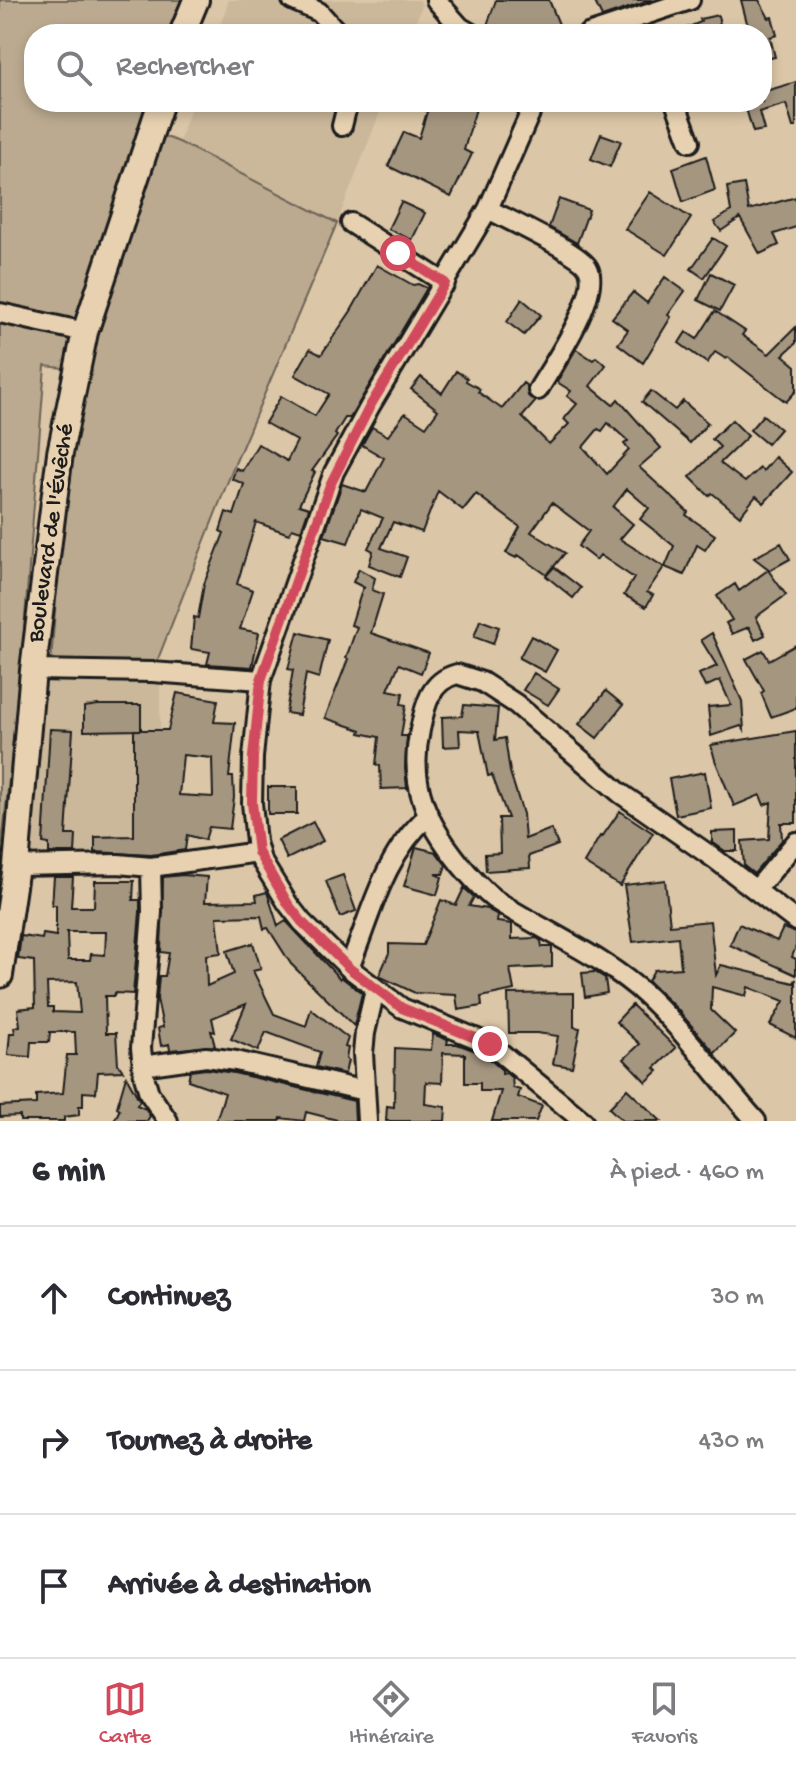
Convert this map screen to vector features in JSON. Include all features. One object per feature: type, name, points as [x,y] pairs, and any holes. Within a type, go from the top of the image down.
[{"type":"main road","points":[[186,24],[196,0]]},
{"type":"main road","name":"Boulevard de l'Évêché","points":[[0,975],[16,866],[33,670],[60,453],[85,332],[158,112]]},
{"type":"street","points":[[292,0],[319,12],[330,24]]},
{"type":"street","points":[[436,0],[457,24]]},
{"type":"street","points":[[622,24],[690,0]]},
{"type":"street","points":[[342,126],[346,112]]},
{"type":"street","points":[[531,112],[488,209],[334,472],[261,680],[252,803],[258,852],[288,904],[349,968],[375,990],[416,1015],[490,1044],[583,1121]]},
{"type":"street","points":[[679,112],[690,142]]},
{"type":"street","points":[[488,209],[568,252],[589,269],[591,285],[585,305],[538,390]]},
{"type":"street","points":[[351,223],[445,283]]},
{"type":"street","points":[[0,313],[85,332]]},
{"type":"street","points":[[33,670],[152,672],[261,680]]},
{"type":"street","points":[[756,1121],[679,1029],[645,995],[597,960],[493,898],[465,871],[427,817],[417,785],[419,733],[430,694],[437,683],[457,674],[467,676],[516,704],[620,793],[796,921]]},
{"type":"street","points":[[349,968],[387,869],[408,834],[427,817]]},
{"type":"street","points":[[756,890],[796,842]]},
{"type":"street","points":[[16,866],[118,864],[151,867],[258,852]]},
{"type":"street","points":[[151,867],[152,912],[142,1066],[149,1093],[168,1121]]},
{"type":"street","points":[[367,1121],[365,1033],[375,990]]},
{"type":"street","points":[[142,1066],[206,1057],[365,1091]]},
{"type":"shaded area","points":[[0,0],[182,0],[175,24],[24,24],[24,112],[149,112],[145,129],[179,142],[337,223],[234,466],[154,669],[51,663],[69,480],[92,371],[45,366],[21,668],[0,862]]},
{"type":"shaded area","points":[[229,0],[420,0],[422,6],[415,24],[221,24]]},
{"type":"shaded area","points":[[190,112],[380,112],[337,223],[179,142]]},
{"type":"shaded area","points":[[47,681],[160,683],[161,862],[32,859]]},
{"type":"building","points":[[496,0],[549,0],[559,24],[488,24]]},
{"type":"building","points":[[594,0],[652,0],[602,17]]},
{"type":"building","points":[[741,0],[759,0],[769,18],[772,17],[777,35],[772,36],[772,24],[747,24]]},
{"type":"building","points":[[718,15],[720,24],[696,24],[701,22],[700,19]]},
{"type":"building","points":[[796,82],[796,127],[793,127],[786,104],[772,108],[772,89]]},
{"type":"building","points":[[427,112],[475,112],[464,150],[472,154],[451,197],[388,166],[404,132],[419,138]]},
{"type":"building","points":[[747,112],[759,112],[764,130],[753,132]]},
{"type":"building","points":[[601,134],[621,141],[610,167],[591,159]]},
{"type":"building","points":[[706,156],[715,190],[683,202],[673,168]]},
{"type":"building","points":[[744,184],[749,210],[796,197],[796,227],[774,234],[779,245],[760,254],[740,218],[721,231],[714,222],[731,211],[727,187]]},
{"type":"building","points":[[650,192],[691,218],[667,255],[625,229]]},
{"type":"building","points":[[559,199],[589,210],[577,243],[549,227]]},
{"type":"building","points":[[401,202],[425,213],[412,240],[388,229]]},
{"type":"building","points":[[713,238],[726,246],[704,278],[691,269]]},
{"type":"building","points":[[377,265],[413,285],[427,288],[350,418],[345,418],[335,434],[337,436],[312,471],[315,472],[299,505],[309,508],[301,531],[292,528],[289,534],[256,522],[237,584],[253,590],[240,629],[259,633],[252,667],[207,664],[210,652],[191,649],[194,617],[198,618],[204,584],[224,533],[220,531],[226,512],[234,515],[244,484],[232,479],[236,468],[242,471],[258,444],[287,461],[297,441],[265,423],[281,396],[315,416],[329,394],[295,375],[310,349],[321,355]]},
{"type":"building","points":[[711,273],[734,285],[720,311],[698,300]]},
{"type":"building","points":[[665,277],[685,291],[668,315],[671,317],[643,363],[618,344],[628,330],[612,318],[633,292],[647,303]]},
{"type":"building","points":[[522,299],[541,315],[524,335],[507,322]]},
{"type":"building","points":[[715,311],[745,331],[742,335],[769,354],[796,327],[796,343],[783,355],[796,366],[796,391],[786,402],[728,357],[726,359],[715,352],[707,363],[679,343],[686,332],[697,339]]},
{"type":"building","points":[[576,349],[606,365],[590,386],[613,405],[618,399],[661,448],[639,467],[688,512],[686,515],[715,535],[705,550],[697,545],[684,575],[665,567],[674,546],[640,519],[649,508],[627,489],[613,507],[633,524],[620,539],[664,567],[647,592],[653,595],[646,607],[624,595],[634,578],[600,555],[596,560],[578,546],[589,531],[552,503],[531,532],[565,553],[547,575],[518,555],[516,558],[506,553],[520,527],[476,494],[463,510],[438,491],[422,532],[393,522],[381,548],[407,557],[400,577],[369,565],[373,551],[368,548],[383,518],[361,509],[348,543],[324,536],[342,484],[366,492],[384,458],[362,445],[372,427],[388,436],[405,413],[426,427],[438,410],[411,389],[421,377],[442,393],[456,371],[502,409],[523,383],[527,386],[528,396],[536,401],[522,417],[549,444],[569,424],[564,419],[577,404],[567,396],[571,391],[557,382]],"holes":[[[608,423],[628,441],[624,444],[629,450],[607,474],[583,447],[598,429],[602,431]]]},
{"type":"building","points":[[651,391],[675,410],[683,401],[708,423],[690,443],[642,402]]},
{"type":"building","points":[[763,415],[780,429],[767,444],[750,430]]},
{"type":"building","points":[[732,420],[748,436],[720,463],[745,482],[760,468],[763,471],[775,457],[792,472],[764,503],[756,496],[740,516],[712,493],[709,496],[690,477],[720,447],[712,439]]},
{"type":"building","points":[[781,543],[790,559],[770,570],[754,558]]},
{"type":"building","points":[[554,567],[581,588],[573,598],[546,576]]},
{"type":"building","points":[[359,569],[375,578],[372,590],[383,594],[371,633],[429,653],[421,673],[399,664],[388,690],[403,693],[401,704],[406,705],[401,736],[407,736],[407,788],[381,789],[380,766],[376,765],[379,737],[360,733],[361,730],[325,718],[357,627],[351,625],[363,587],[353,582]]},
{"type":"building","points":[[768,570],[786,595],[756,617],[765,635],[755,640],[749,627],[732,634],[726,623],[732,620],[717,596],[735,584],[739,591]]},
{"type":"building","points":[[480,620],[499,627],[493,644],[474,637]]},
{"type":"building","points":[[298,632],[328,640],[319,678],[306,674],[299,715],[286,713],[293,670],[288,669]]},
{"type":"building","points":[[712,633],[742,701],[744,730],[741,726],[711,736],[708,707],[731,705],[720,680],[705,687],[699,674],[717,666],[701,640]]},
{"type":"building","points":[[531,636],[557,650],[545,672],[519,658]]},
{"type":"building","points":[[796,645],[796,708],[771,717],[761,693],[764,691],[746,659],[763,650],[769,660]]},
{"type":"building","points":[[534,673],[559,689],[548,705],[523,690]]},
{"type":"building","points":[[606,691],[623,705],[597,738],[579,724]]},
{"type":"building","points":[[177,693],[218,700],[214,722],[235,723],[229,777],[233,777],[234,797],[230,829],[209,827],[205,840],[187,835],[185,850],[151,855],[95,852],[95,837],[134,836],[134,730],[168,730]],"holes":[[[183,755],[212,758],[213,797],[179,795]]]},
{"type":"building","points":[[141,705],[141,730],[84,731],[84,707]]},
{"type":"building","points":[[464,705],[498,708],[495,740],[505,738],[510,772],[523,814],[525,839],[551,829],[558,845],[529,856],[530,868],[486,871],[485,854],[500,853],[499,818],[508,818],[492,775],[488,776],[479,731],[459,730],[460,746],[443,747],[442,717],[462,716]]},
{"type":"building","points":[[50,729],[73,730],[66,835],[76,835],[75,853],[49,853],[49,844],[43,843]]},
{"type":"building","points":[[796,731],[796,823],[781,823],[782,840],[754,874],[744,866],[742,841],[769,839],[771,802],[764,805],[760,795],[734,806],[711,745]]},
{"type":"building","points":[[705,772],[711,808],[676,815],[669,779]]},
{"type":"building","points":[[268,787],[297,787],[297,814],[268,814]]},
{"type":"building","points":[[620,811],[653,833],[620,886],[584,863]]},
{"type":"building","points":[[313,822],[323,841],[287,859],[278,840]]},
{"type":"building","points":[[737,831],[737,851],[725,851],[712,842],[712,832]]},
{"type":"building","points":[[416,847],[436,852],[446,865],[443,874],[435,874],[442,877],[437,895],[404,886]]},
{"type":"building","points":[[343,875],[356,911],[340,917],[326,881]]},
{"type":"building","points":[[54,877],[73,877],[71,907],[94,907],[95,881],[134,881],[133,900],[140,900],[140,912],[133,994],[105,996],[106,1033],[116,1033],[118,1064],[123,1071],[98,1072],[96,1093],[83,1092],[79,1115],[64,1117],[64,1121],[20,1121],[20,1116],[0,1117],[0,1106],[36,1104],[36,1095],[63,1093],[67,1055],[76,1055],[75,1032],[50,1032],[49,1042],[31,1042],[30,1057],[8,1055],[10,1033],[15,1033],[14,1027],[20,1026],[18,1009],[35,1007],[34,961],[18,959],[21,936],[42,939],[43,934],[56,936],[56,905],[52,905]],"holes":[[[67,932],[106,932],[105,955],[91,954],[90,960],[68,960]],[[77,982],[80,1013],[53,1012],[53,1007],[48,1007],[47,983]]]},
{"type":"building","points":[[163,877],[207,877],[205,902],[257,901],[256,895],[267,892],[278,926],[286,921],[340,979],[362,993],[354,1026],[291,964],[268,928],[264,929],[261,916],[217,917],[221,953],[206,955],[207,986],[234,974],[227,951],[253,943],[261,969],[253,971],[274,1014],[306,1026],[311,1009],[348,1038],[345,1074],[316,1067],[320,1052],[266,1032],[258,1051],[231,1039],[246,1004],[212,1018],[215,1046],[170,1050],[169,1044],[161,1046],[158,1028],[163,1027],[157,999],[159,976],[165,976],[169,953],[161,952]]},
{"type":"building","points":[[665,880],[670,925],[710,921],[716,975],[721,965],[794,983],[796,979],[796,1038],[770,1025],[784,1001],[748,987],[746,996],[712,987],[711,1010],[735,1033],[715,1053],[648,981],[654,970],[681,968],[678,937],[633,942],[624,885]]},
{"type":"building","points":[[464,888],[474,897],[469,906],[487,909],[498,915],[497,922],[512,924],[512,939],[537,938],[542,947],[552,947],[552,967],[510,969],[514,990],[481,997],[482,1006],[458,1010],[456,995],[415,993],[379,976],[389,953],[389,944],[423,945],[441,900],[456,905]]},
{"type":"building","points":[[739,924],[777,941],[783,928],[796,933],[792,957],[796,959],[796,975],[730,945]]},
{"type":"building","points":[[595,972],[605,978],[607,993],[585,997],[582,973]]},
{"type":"building","points":[[574,993],[574,1027],[580,1028],[572,1067],[553,1064],[558,1036],[509,1033],[508,994]]},
{"type":"building","points":[[632,1005],[676,1048],[655,1068],[658,1071],[646,1082],[624,1059],[640,1044],[616,1022]]},
{"type":"building","points":[[433,1034],[448,1040],[447,1044],[457,1044],[484,1054],[502,1070],[502,1074],[506,1073],[512,1078],[513,1088],[520,1090],[518,1097],[542,1106],[536,1121],[492,1121],[501,1091],[480,1091],[480,1083],[465,1083],[465,1054],[443,1053],[442,1083],[426,1082],[425,1104],[446,1107],[445,1121],[386,1121],[387,1106],[394,1107],[395,1048],[431,1050]]},
{"type":"building","points":[[206,1069],[354,1101],[355,1121],[341,1121],[306,1112],[304,1121],[281,1118],[280,1121],[216,1121],[225,1093],[188,1080],[190,1071]]},
{"type":"building","points":[[126,1076],[140,1101],[137,1105],[146,1109],[150,1116],[147,1121],[114,1121],[120,1109],[117,1107]]},
{"type":"building","points":[[627,1089],[661,1121],[623,1121],[609,1108]]},
{"type":"route","points":[[398,253],[445,283],[334,472],[261,680],[253,757],[253,820],[261,860],[288,904],[349,968],[402,1008],[490,1044]]}]
